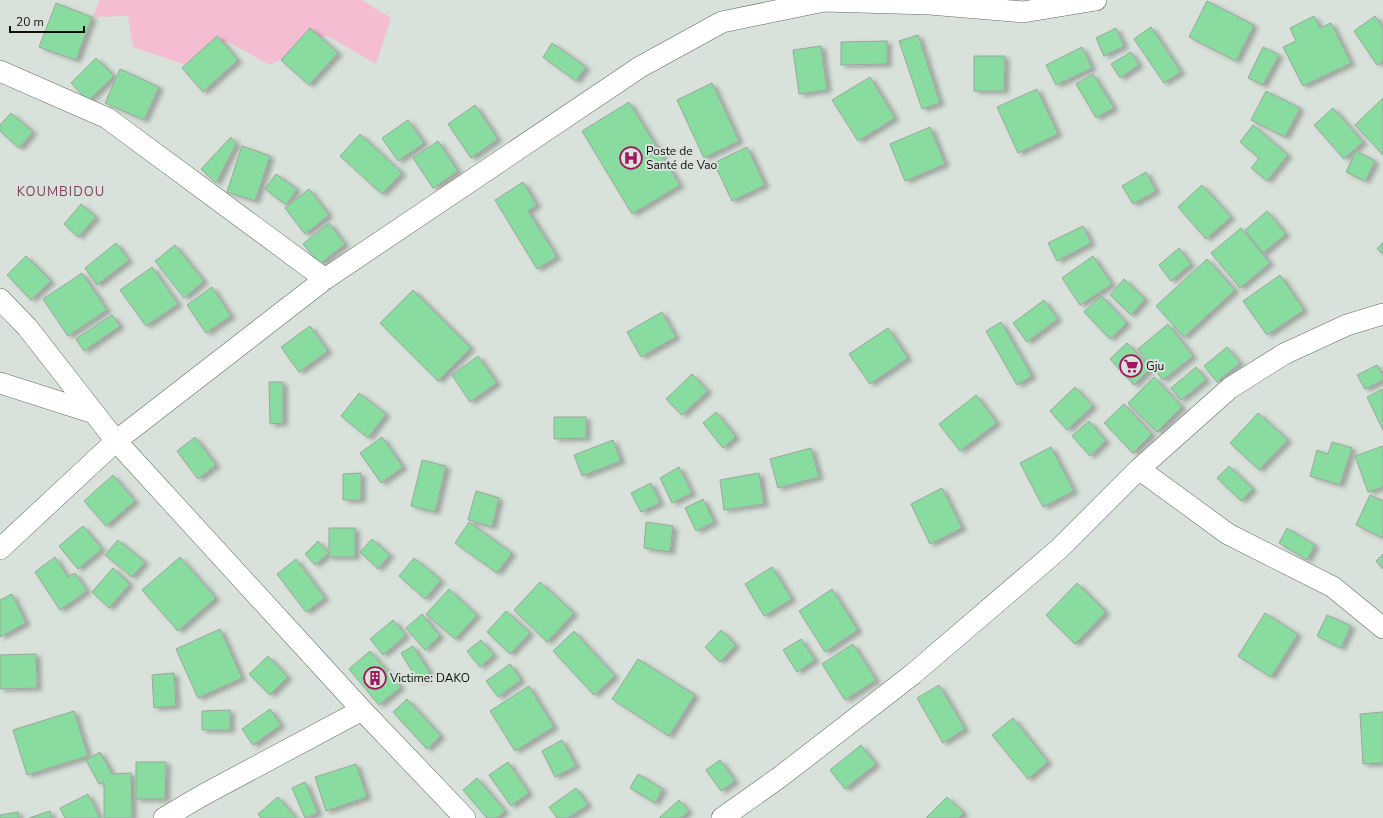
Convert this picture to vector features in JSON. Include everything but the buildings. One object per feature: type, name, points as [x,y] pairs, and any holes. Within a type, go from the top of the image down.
[{"type":"street","points":[[0,549],[116,441],[325,279],[640,67],[722,22],[824,1],[930,4],[1023,12],[1096,0]]},
{"type":"street","points":[[0,71],[107,118],[325,279]]},
{"type":"street","points":[[0,299],[27,327],[116,441],[362,710],[465,818]]},
{"type":"street","points":[[722,818],[780,778],[913,674],[1059,549],[1139,469],[1230,388],[1284,354],[1347,325],[1383,314]]},
{"type":"street","points":[[0,382],[94,413]]},
{"type":"street","points":[[1139,469],[1228,534],[1333,587],[1383,628]]},
{"type":"street","points":[[164,818],[203,795],[362,710]]},
{"type":"shaded area","points":[[100,0],[362,0],[391,18],[376,64],[326,35],[270,65],[227,41],[192,67],[133,47],[128,16],[93,17]]},
{"type":"place","name":"Poste de Santé de Vao","points":[[631,158]]},
{"type":"place","name":"Gju","points":[[1131,366]]},
{"type":"place","name":"Victime: DAKO","points":[[375,678]]},
{"type":"district","name":"KOUMBIDOU","points":[[61,192]]}]
